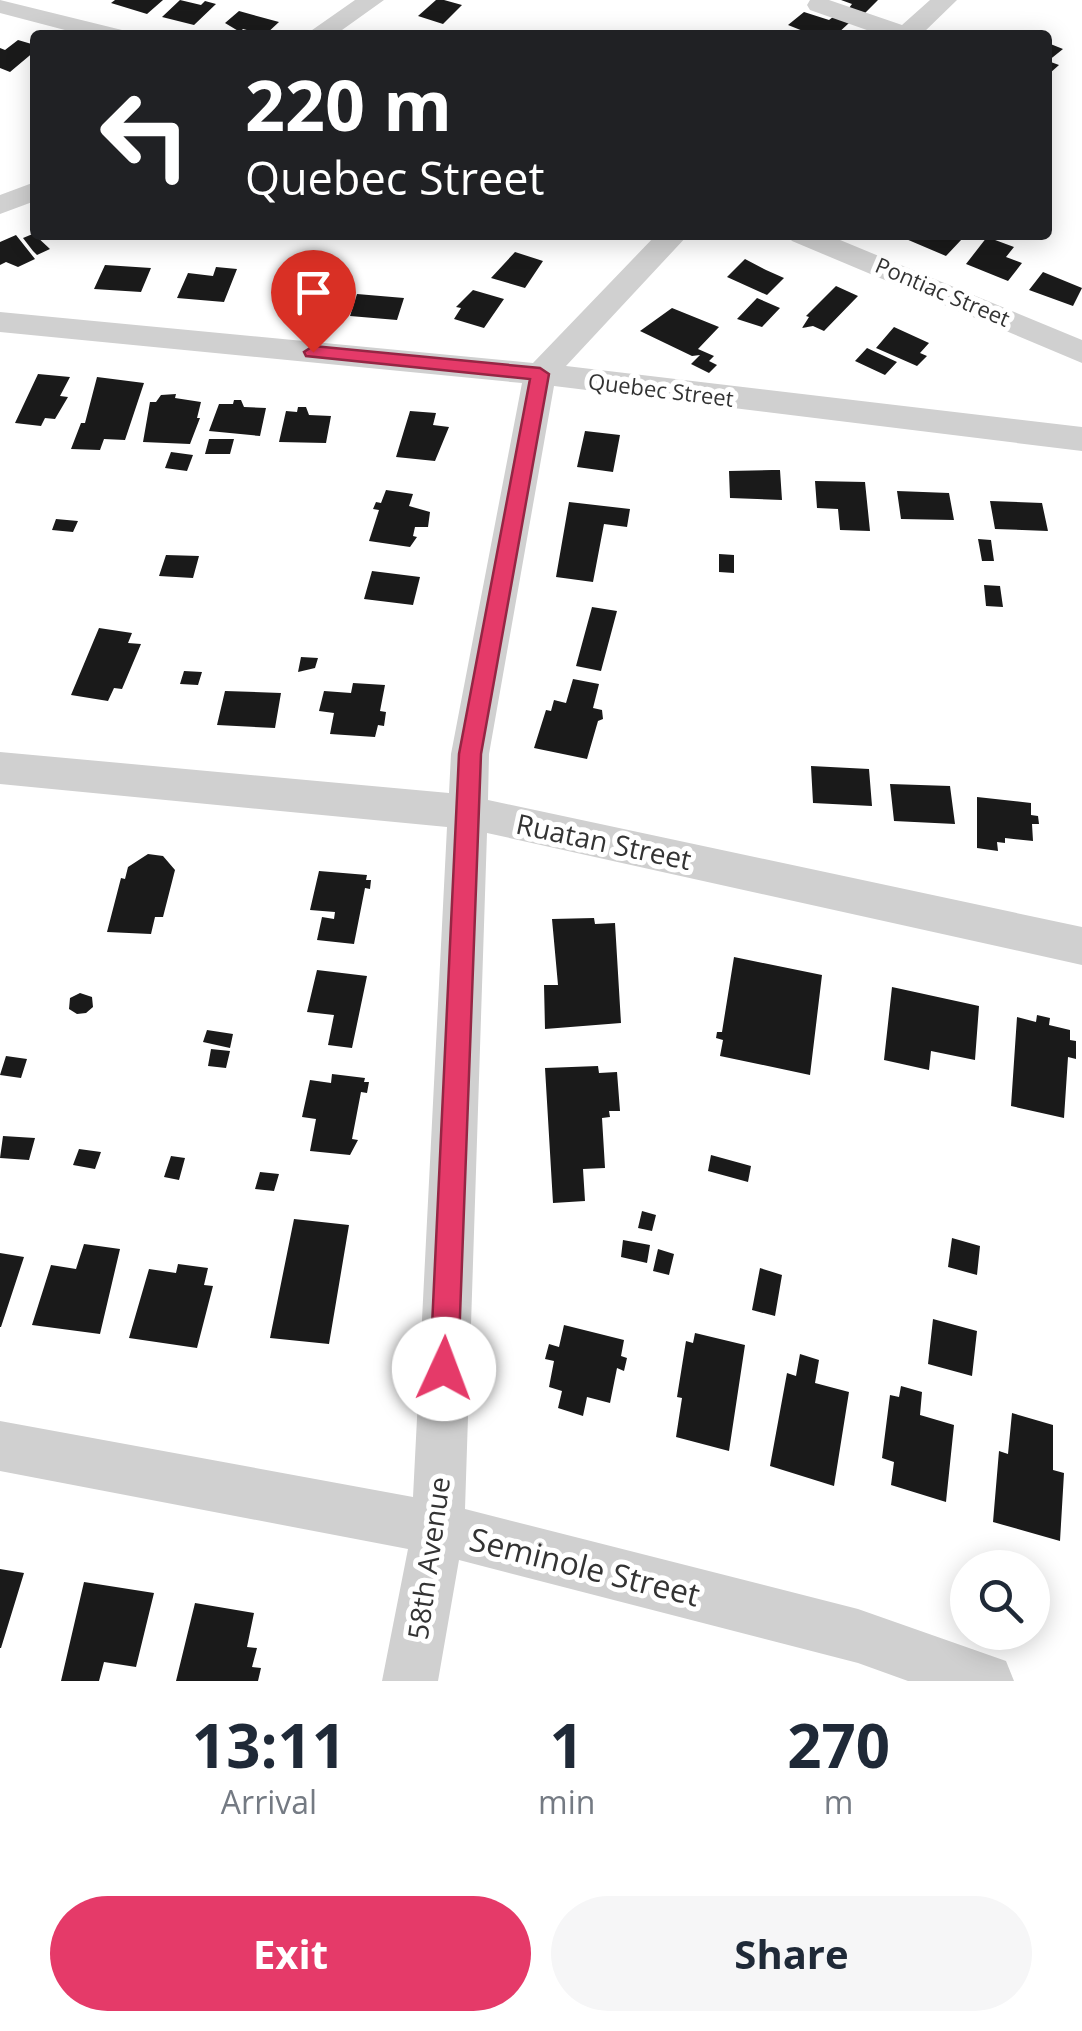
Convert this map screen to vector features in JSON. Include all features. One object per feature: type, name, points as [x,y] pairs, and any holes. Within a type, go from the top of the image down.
[{"type":"street","points":[[326,30],[372,0]]},
{"type":"street","points":[[912,30],[946,0]]},
{"type":"street","points":[[0,5],[94,30]]},
{"type":"street","points":[[819,5],[892,30]]},
{"type":"street","points":[[0,206],[30,193]]},
{"type":"street","points":[[540,374],[669,240]]},
{"type":"street","name":"Pontiac Street","points":[[814,240],[1082,352]]},
{"type":"street","name":"Quebec Street","points":[[0,322],[540,374],[1082,440]]},
{"type":"street","name":"58th Avenue","points":[[410,1681],[438,1528],[470,754],[540,374]]},
{"type":"street","name":"Ruatan Street","points":[[0,768],[467,812],[1082,946]]},
{"type":"street","name":"Seminole Street","points":[[0,1446],[438,1528],[858,1636],[986,1681]]},
{"type":"building","points":[[163,0],[147,14],[111,3]]},
{"type":"building","points":[[180,0],[216,4],[194,25],[162,17]]},
{"type":"building","points":[[436,0],[462,5],[443,24],[418,16]]},
{"type":"building","points":[[841,0],[878,0],[865,13],[849,8],[852,4]]},
{"type":"building","points":[[239,11],[279,22],[270,30],[237,30],[225,23]]},
{"type":"building","points":[[804,12],[849,23],[841,30],[800,30],[788,25]]},
{"type":"building","points":[[18,40],[30,44],[30,55],[10,72],[0,68],[0,48],[5,50]]},
{"type":"building","points":[[1052,45],[1063,49],[1052,58]]},
{"type":"building","points":[[16,235],[35,259],[18,267],[6,262],[0,265],[0,242]]},
{"type":"building","points":[[30,235],[30,240],[40,240],[50,249],[37,255],[23,238]]},
{"type":"building","points":[[908,240],[961,240],[946,256]]},
{"type":"building","points":[[985,240],[1014,247],[1006,257],[1022,263],[1008,281],[966,264]]},
{"type":"building","points":[[515,252],[543,261],[525,288],[491,278]]},
{"type":"building","points":[[745,259],[784,278],[767,295],[727,277]]},
{"type":"building","points":[[105,265],[151,268],[141,292],[94,289]]},
{"type":"building","points":[[216,267],[237,269],[224,302],[177,298],[188,273],[213,276]]},
{"type":"building","points":[[1043,272],[1082,288],[1073,306],[1029,290]]},
{"type":"building","points":[[836,286],[858,296],[824,331],[813,326],[802,328],[809,317],[806,316]]},
{"type":"building","points":[[288,287],[334,291],[327,313],[280,309]]},
{"type":"building","points":[[473,290],[504,299],[484,328],[454,319],[461,308],[456,307]]},
{"type":"building","points":[[357,294],[404,298],[397,320],[350,316]]},
{"type":"building","points":[[757,298],[780,308],[762,327],[737,319]]},
{"type":"building","points":[[672,308],[719,327],[698,349],[714,356],[709,361],[717,365],[709,373],[691,364],[700,355],[692,356],[640,331]]},
{"type":"building","points":[[894,327],[929,343],[920,353],[927,356],[917,366],[876,348]]},
{"type":"building","points":[[867,348],[897,362],[885,375],[855,361]]},
{"type":"building","points":[[38,374],[70,377],[60,396],[68,397],[55,419],[45,418],[41,426],[15,423]]},
{"type":"building","points":[[97,377],[144,383],[125,440],[104,439],[100,450],[71,449],[81,423],[85,423]]},
{"type":"building","points":[[176,394],[175,398],[201,402],[200,418],[190,444],[143,442],[150,402],[156,402],[161,395]]},
{"type":"building","points":[[234,400],[241,400],[244,407],[266,408],[260,436],[209,431],[219,404],[233,404]]},
{"type":"building","points":[[298,407],[306,407],[309,415],[331,416],[326,443],[279,442],[286,411],[297,412]]},
{"type":"building","points":[[410,411],[436,413],[433,425],[449,427],[435,461],[396,457]]},
{"type":"building","points":[[585,431],[620,435],[613,472],[577,467]]},
{"type":"building","points":[[209,439],[234,439],[230,454],[205,454]]},
{"type":"building","points":[[171,452],[193,455],[187,471],[165,468]]},
{"type":"building","points":[[780,470],[782,500],[730,498],[729,471]]},
{"type":"building","points":[[815,481],[865,482],[870,531],[840,530],[838,509],[817,508]]},
{"type":"building","points":[[386,490],[413,494],[409,506],[430,512],[428,527],[415,527],[413,536],[417,537],[410,547],[369,541],[379,510],[373,509],[376,502],[381,503]]},
{"type":"building","points":[[897,491],[949,493],[954,520],[901,519]]},
{"type":"building","points":[[990,501],[1042,503],[1048,531],[995,529]]},
{"type":"building","points":[[569,502],[630,509],[627,527],[604,524],[593,582],[556,577]]},
{"type":"building","points":[[56,519],[78,521],[73,532],[52,530]]},
{"type":"building","points":[[978,539],[991,540],[994,561],[982,561]]},
{"type":"building","points":[[719,554],[734,555],[734,573],[719,572]]},
{"type":"building","points":[[166,555],[199,556],[193,578],[159,576]]},
{"type":"building","points":[[372,571],[420,577],[413,605],[364,599]]},
{"type":"building","points":[[984,585],[1000,586],[1003,607],[986,606]]},
{"type":"building","points":[[592,607],[617,611],[601,671],[576,666]]},
{"type":"building","points":[[99,628],[132,633],[128,643],[141,644],[122,689],[114,688],[108,701],[71,695]]},
{"type":"building","points":[[301,657],[318,658],[315,668],[298,672]]},
{"type":"building","points":[[184,671],[202,672],[198,685],[180,684]]},
{"type":"building","points":[[573,679],[599,684],[593,708],[602,710],[603,719],[598,721],[587,759],[534,748],[546,710],[551,711],[554,700],[566,703]]},
{"type":"building","points":[[353,683],[385,685],[380,711],[386,712],[384,726],[378,725],[375,737],[330,734],[334,713],[319,711],[324,691],[351,693]]},
{"type":"building","points":[[225,691],[281,693],[275,728],[217,725]]},
{"type":"building","points":[[811,766],[869,769],[872,806],[813,803]]},
{"type":"building","points":[[890,784],[950,786],[955,824],[894,821]]},
{"type":"building","points":[[977,797],[1031,803],[1031,815],[1038,816],[1039,824],[1032,824],[1033,841],[1005,838],[1005,843],[997,842],[998,851],[977,848]]},
{"type":"building","points":[[148,854],[163,856],[175,870],[163,917],[155,917],[151,934],[107,932],[121,878],[125,879],[128,867]]},
{"type":"building","points":[[319,871],[367,875],[366,880],[371,880],[370,889],[365,888],[354,944],[317,940],[322,917],[334,919],[335,912],[310,910]]},
{"type":"building","points":[[594,918],[595,924],[615,923],[621,1023],[545,1029],[544,985],[558,985],[552,919]]},
{"type":"building","points":[[734,957],[822,975],[810,1075],[720,1056],[723,1040],[716,1038],[717,1032],[722,1032]]},
{"type":"building","points":[[317,970],[367,976],[352,1048],[328,1045],[334,1015],[307,1012]]},
{"type":"building","points":[[892,987],[979,1006],[975,1060],[931,1051],[929,1070],[884,1060]]},
{"type":"building","points":[[80,993],[92,997],[93,1007],[77,1014],[69,1009],[70,998]]},
{"type":"building","points":[[1037,1015],[1050,1018],[1049,1025],[1070,1030],[1070,1040],[1076,1041],[1076,1059],[1068,1057],[1064,1118],[1011,1106],[1017,1017],[1036,1022]]},
{"type":"building","points":[[207,1030],[233,1034],[230,1048],[203,1042]]},
{"type":"building","points":[[211,1049],[230,1051],[226,1068],[208,1066]]},
{"type":"building","points":[[6,1056],[27,1059],[21,1078],[0,1075]]},
{"type":"building","points":[[598,1066],[599,1073],[617,1072],[620,1111],[609,1111],[610,1117],[602,1118],[605,1168],[583,1169],[585,1201],[553,1203],[545,1068]]},
{"type":"building","points":[[332,1074],[365,1078],[364,1082],[369,1082],[367,1093],[361,1092],[352,1139],[358,1140],[350,1155],[310,1151],[316,1119],[302,1117],[310,1080],[331,1083]]},
{"type":"building","points":[[3,1136],[35,1138],[29,1160],[0,1158]]},
{"type":"building","points":[[79,1149],[101,1152],[95,1169],[73,1165]]},
{"type":"building","points":[[711,1155],[751,1166],[748,1182],[708,1171]]},
{"type":"building","points":[[171,1156],[185,1158],[179,1180],[164,1177]]},
{"type":"building","points":[[260,1172],[279,1174],[274,1191],[255,1189]]},
{"type":"building","points":[[642,1211],[656,1215],[652,1231],[638,1228]]},
{"type":"building","points":[[294,1219],[349,1225],[329,1344],[270,1338]]},
{"type":"building","points":[[952,1238],[980,1246],[977,1275],[948,1267]]},
{"type":"building","points":[[623,1240],[650,1245],[647,1263],[621,1257]]},
{"type":"building","points":[[84,1244],[120,1249],[100,1334],[32,1325],[51,1265],[76,1269]]},
{"type":"building","points":[[658,1249],[674,1254],[669,1275],[653,1271]]},
{"type":"building","points":[[0,1253],[24,1257],[1,1327],[0,1327]]},
{"type":"building","points":[[178,1264],[208,1268],[204,1285],[213,1286],[197,1348],[129,1338],[149,1269],[176,1273]]},
{"type":"building","points":[[760,1268],[782,1275],[775,1316],[752,1310]]},
{"type":"building","points":[[933,1319],[977,1331],[972,1376],[928,1364]]},
{"type":"building","points":[[564,1325],[624,1340],[621,1356],[627,1358],[624,1371],[617,1368],[610,1403],[587,1397],[583,1416],[558,1408],[562,1391],[549,1387],[554,1361],[545,1359],[549,1344],[559,1347]]},
{"type":"building","points":[[695,1333],[745,1345],[729,1451],[676,1437],[682,1398],[677,1397],[686,1341],[693,1343]]},
{"type":"building","points":[[800,1354],[819,1360],[815,1383],[849,1392],[834,1486],[770,1466],[787,1373],[796,1376]]},
{"type":"building","points":[[901,1386],[922,1392],[920,1415],[954,1425],[946,1502],[891,1485],[894,1462],[882,1458],[890,1395],[899,1397]]},
{"type":"building","points":[[1012,1413],[1053,1425],[1053,1470],[1064,1473],[1060,1541],[993,1522],[999,1451],[1008,1454]]},
{"type":"building","points":[[0,1569],[24,1573],[1,1648],[0,1648]]},
{"type":"building","points":[[84,1582],[154,1593],[136,1667],[104,1662],[99,1681],[61,1681]]},
{"type":"building","points":[[195,1603],[254,1613],[247,1647],[257,1648],[252,1667],[261,1668],[258,1681],[176,1681]]},
{"type":"route","points":[[313,352],[540,374],[470,754],[444,1369]]}]
